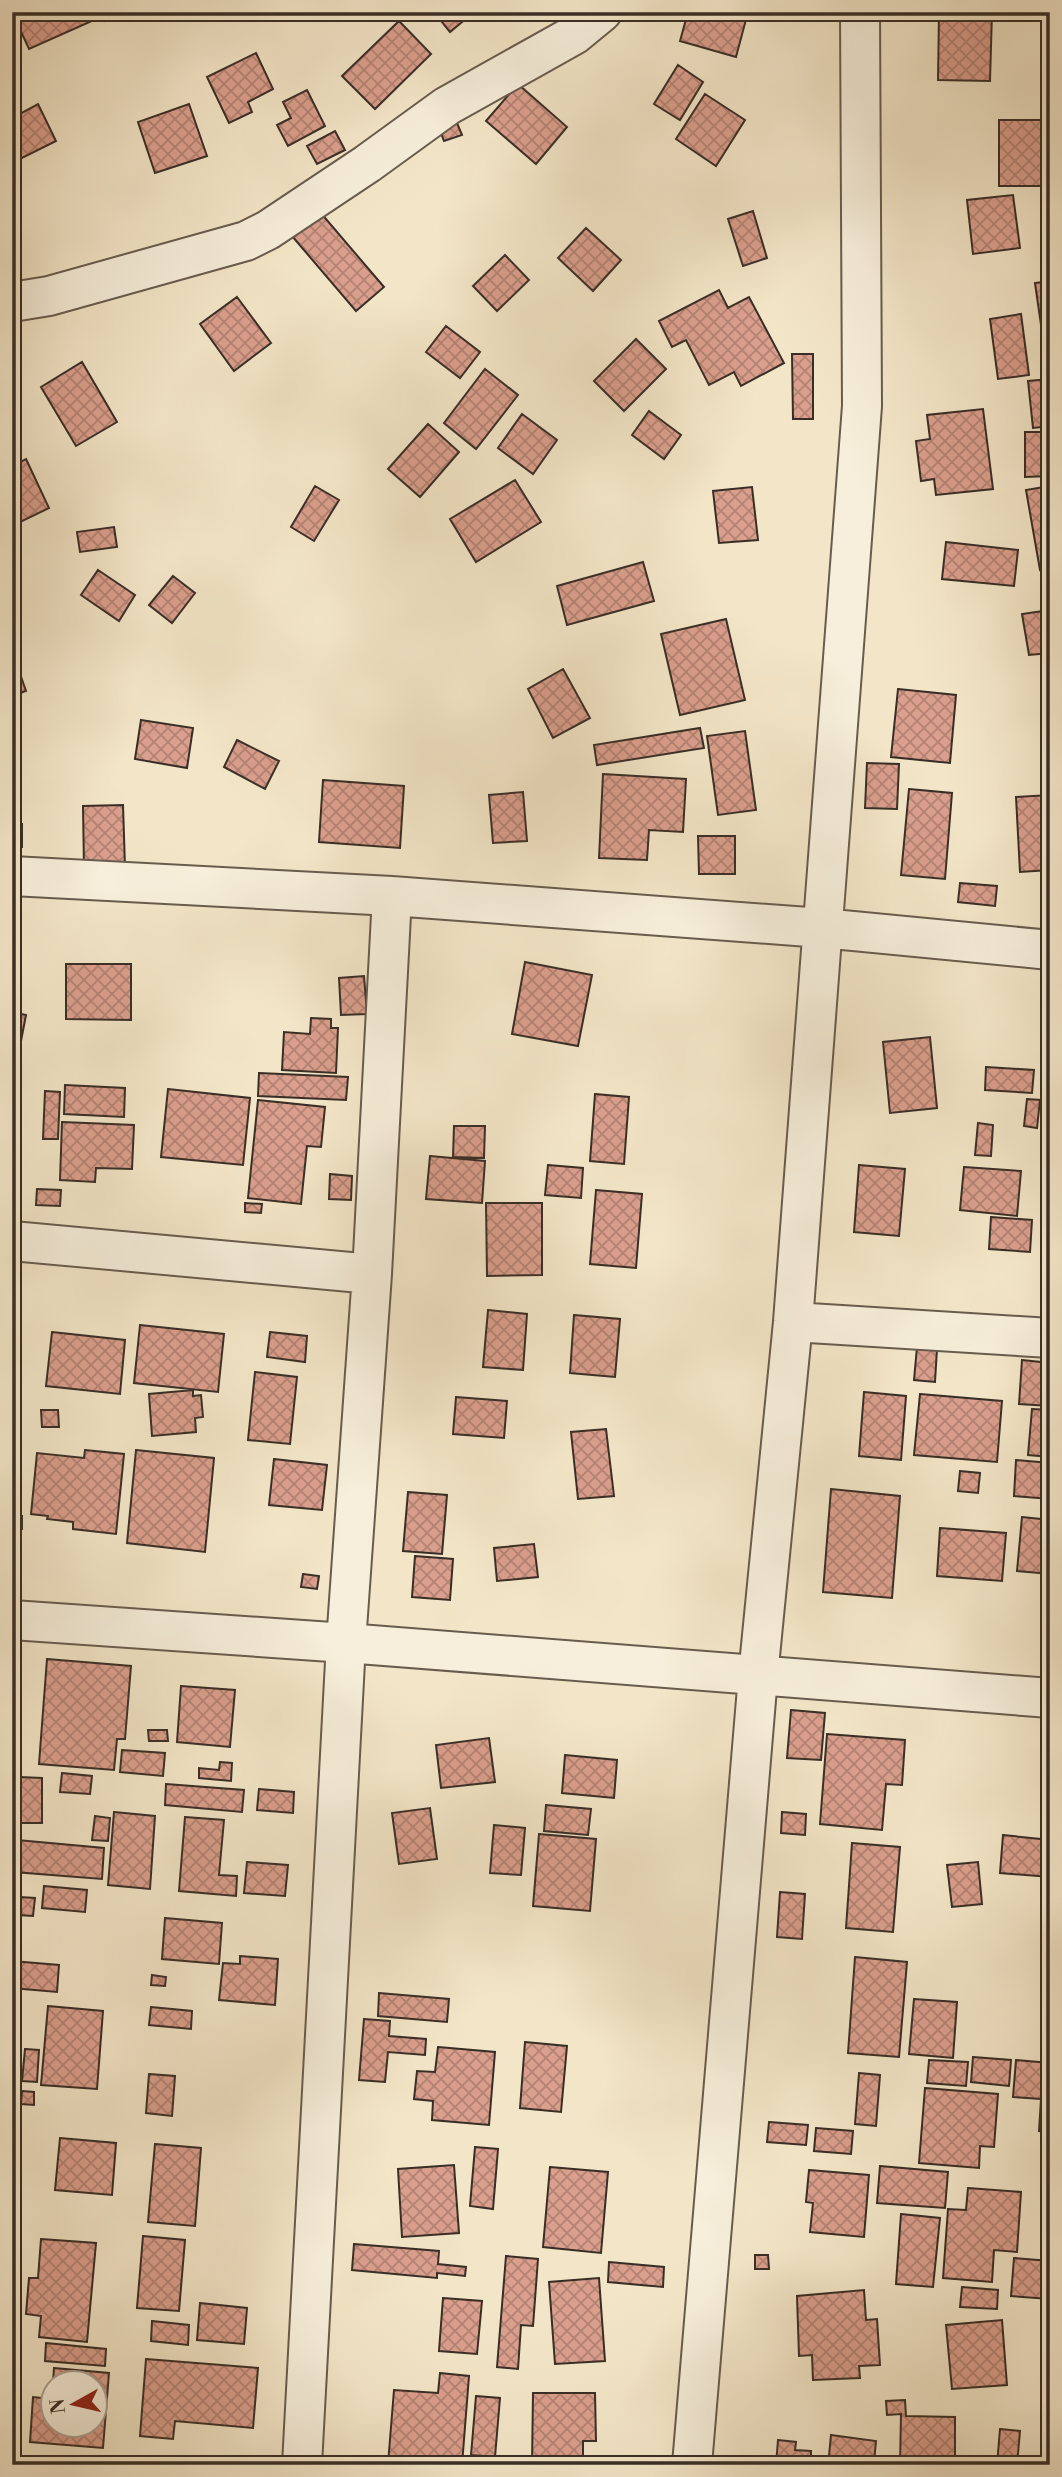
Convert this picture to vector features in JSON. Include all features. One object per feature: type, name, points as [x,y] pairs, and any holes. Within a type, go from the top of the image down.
[{"type":"street","points":[[12,302],[50,296],[246,241],[268,230],[367,164],[447,106],[574,36],[601,12]]},
{"type":"street","points":[[692,2465],[758,1676],[793,1322],[862,406],[860,12]]},
{"type":"street","points":[[12,876],[392,896],[822,928],[1050,950]]},
{"type":"street","points":[[302,2465],[346,1643],[372,1274],[392,896]]},
{"type":"street","points":[[12,1241],[372,1274]]},
{"type":"street","points":[[793,1322],[1050,1338]]},
{"type":"street","points":[[12,1620],[1050,1698]]},
{"type":"building","points":[[12,12],[90,12],[94,20],[29,49]]},
{"type":"building","points":[[101,12],[126,12],[105,21]]},
{"type":"building","points":[[434,12],[474,12],[450,32]]},
{"type":"building","points":[[688,12],[748,12],[736,57],[680,41]]},
{"type":"building","points":[[939,12],[992,12],[990,81],[938,80]]},
{"type":"building","points":[[399,21],[431,54],[375,109],[342,76]]},
{"type":"building","points":[[256,53],[273,89],[248,102],[252,112],[229,123],[207,77]]},
{"type":"building","points":[[678,65],[703,82],[680,120],[654,104]]},
{"type":"building","points":[[518,84],[567,127],[536,164],[486,121]]},
{"type":"building","points":[[307,90],[325,126],[288,146],[277,125],[291,118],[283,102]]},
{"type":"building","points":[[705,94],[745,120],[716,166],[676,139]]},
{"type":"building","points":[[38,104],[56,141],[12,163],[12,118]]},
{"type":"building","points":[[189,104],[207,156],[155,173],[138,122]]},
{"type":"building","points":[[454,116],[462,135],[444,141],[437,123]]},
{"type":"building","points":[[999,120],[1049,120],[1049,186],[999,186]]},
{"type":"building","points":[[335,131],[345,150],[317,164],[307,146]]},
{"type":"building","points":[[1013,195],[1020,248],[973,254],[967,200]]},
{"type":"building","points":[[314,205],[384,287],[356,311],[286,229]]},
{"type":"building","points":[[753,211],[767,258],[743,266],[728,219]]},
{"type":"building","points":[[586,228],[621,260],[593,291],[558,258]]},
{"type":"building","points":[[505,255],[529,280],[497,311],[473,286]]},
{"type":"building","points":[[1050,281],[1050,324],[1041,325],[1035,283]]},
{"type":"building","points":[[719,290],[728,308],[749,297],[784,363],[741,386],[734,372],[709,385],[686,340],[672,347],[659,321]]},
{"type":"building","points":[[237,297],[271,343],[234,371],[200,324]]},
{"type":"building","points":[[1021,314],[1029,375],[998,379],[990,319]]},
{"type":"building","points":[[446,326],[480,352],[460,378],[426,352]]},
{"type":"building","points":[[636,339],[666,369],[624,411],[594,381]]},
{"type":"building","points":[[792,354],[813,354],[813,419],[793,419]]},
{"type":"building","points":[[82,362],[117,422],[76,446],[41,387]]},
{"type":"building","points":[[485,369],[518,395],[476,449],[444,423]]},
{"type":"building","points":[[1050,379],[1050,426],[1033,428],[1028,381]]},
{"type":"building","points":[[983,409],[993,489],[936,495],[934,479],[921,481],[916,441],[930,439],[927,415]]},
{"type":"building","points":[[649,411],[681,435],[664,459],[632,435]]},
{"type":"building","points":[[522,414],[557,440],[533,474],[498,448]]},
{"type":"building","points":[[428,424],[459,452],[420,497],[388,469]]},
{"type":"building","points":[[1025,432],[1050,432],[1050,476],[1025,477]]},
{"type":"building","points":[[26,459],[49,508],[12,526],[12,466]]},
{"type":"building","points":[[515,480],[541,522],[476,562],[450,519]]},
{"type":"building","points":[[315,486],[339,500],[314,541],[291,527]]},
{"type":"building","points":[[1050,486],[1050,568],[1040,570],[1026,490]]},
{"type":"building","points":[[752,487],[758,540],[719,543],[713,491]]},
{"type":"building","points":[[114,527],[117,547],[80,552],[77,532]]},
{"type":"building","points":[[946,542],[1018,550],[1014,586],[942,579]]},
{"type":"building","points":[[643,562],[654,601],[567,625],[557,586]]},
{"type":"building","points":[[98,570],[135,595],[119,621],[81,595]]},
{"type":"building","points":[[173,576],[195,593],[172,623],[149,605]]},
{"type":"building","points":[[1050,610],[1050,653],[1029,655],[1022,614]]},
{"type":"building","points":[[726,619],[745,700],[680,715],[661,634]]},
{"type":"building","points":[[12,651],[26,691],[12,696]]},
{"type":"building","points":[[563,669],[590,718],[553,738],[528,689]]},
{"type":"building","points":[[898,689],[956,695],[950,763],[891,757]]},
{"type":"building","points":[[141,720],[193,728],[187,768],[135,759]]},
{"type":"building","points":[[700,728],[704,748],[597,765],[594,745]]},
{"type":"building","points":[[745,731],[756,810],[718,815],[707,736]]},
{"type":"building","points":[[237,740],[279,761],[265,789],[224,767]]},
{"type":"building","points":[[867,763],[899,764],[897,809],[865,808]]},
{"type":"building","points":[[603,774],[686,779],[683,832],[649,830],[647,860],[599,858]]},
{"type":"building","points":[[323,780],[404,786],[400,848],[319,842]]},
{"type":"building","points":[[909,789],[952,793],[945,879],[901,875]]},
{"type":"building","points":[[523,792],[527,841],[493,843],[489,795]]},
{"type":"building","points":[[1050,795],[1050,870],[1020,872],[1016,797]]},
{"type":"building","points":[[123,805],[125,867],[84,868],[83,806]]},
{"type":"building","points":[[12,824],[22,824],[22,847],[12,847]]},
{"type":"building","points":[[698,836],[735,836],[735,874],[699,874]]},
{"type":"building","points":[[960,883],[997,886],[995,906],[958,902]]},
{"type":"building","points":[[525,962],[592,975],[578,1046],[512,1034]]},
{"type":"building","points":[[66,964],[131,964],[131,1020],[66,1019]]},
{"type":"building","points":[[364,976],[367,1014],[341,1015],[339,978]]},
{"type":"building","points":[[12,1012],[26,1015],[17,1062],[12,1061]]},
{"type":"building","points":[[311,1018],[331,1019],[331,1028],[338,1028],[336,1073],[282,1070],[284,1032],[310,1034]]},
{"type":"building","points":[[930,1037],[937,1108],[890,1113],[883,1042]]},
{"type":"building","points":[[1047,1063],[1050,1063],[1050,1094],[1045,1094]]},
{"type":"building","points":[[986,1067],[1034,1070],[1032,1093],[985,1090]]},
{"type":"building","points":[[259,1073],[348,1077],[346,1100],[258,1096]]},
{"type":"building","points":[[65,1085],[125,1088],[124,1117],[64,1114]]},
{"type":"building","points":[[168,1089],[250,1098],[243,1165],[161,1157]]},
{"type":"building","points":[[45,1091],[60,1092],[58,1139],[43,1139]]},
{"type":"building","points":[[595,1094],[629,1097],[624,1164],[590,1161]]},
{"type":"building","points":[[1027,1099],[1040,1100],[1037,1128],[1024,1126]]},
{"type":"building","points":[[258,1100],[325,1107],[321,1147],[307,1146],[301,1204],[248,1198]]},
{"type":"building","points":[[62,1122],[134,1125],[132,1169],[96,1168],[95,1182],[60,1180]]},
{"type":"building","points":[[978,1123],[993,1125],[991,1156],[975,1155]]},
{"type":"building","points":[[454,1126],[485,1126],[484,1158],[453,1157]]},
{"type":"building","points":[[430,1156],[485,1161],[482,1203],[426,1199]]},
{"type":"building","points":[[1050,1158],[1050,1230],[1044,1230]]},
{"type":"building","points":[[548,1165],[583,1168],[581,1198],[545,1195]]},
{"type":"building","points":[[859,1165],[905,1169],[899,1236],[854,1232]]},
{"type":"building","points":[[964,1167],[1021,1171],[1017,1216],[960,1210]]},
{"type":"building","points":[[330,1174],[352,1176],[351,1200],[329,1199]]},
{"type":"building","points":[[37,1189],[61,1190],[60,1206],[36,1205]]},
{"type":"building","points":[[596,1190],[642,1194],[636,1268],[590,1264]]},
{"type":"building","points":[[245,1203],[262,1204],[261,1213],[245,1212]]},
{"type":"building","points":[[486,1203],[542,1203],[542,1275],[487,1276]]},
{"type":"building","points":[[991,1217],[1032,1220],[1030,1252],[989,1249]]},
{"type":"building","points":[[488,1310],[527,1314],[523,1370],[483,1367]]},
{"type":"building","points":[[574,1315],[620,1319],[615,1377],[570,1373]]},
{"type":"building","points":[[12,1322],[21,1323],[17,1398],[12,1398]]},
{"type":"building","points":[[140,1325],[224,1334],[218,1392],[134,1383]]},
{"type":"building","points":[[52,1332],[125,1340],[120,1394],[46,1386]]},
{"type":"building","points":[[270,1332],[307,1336],[305,1362],[267,1357]]},
{"type":"building","points":[[917,1347],[937,1349],[935,1382],[914,1380]]},
{"type":"building","points":[[1022,1360],[1050,1363],[1050,1406],[1019,1404]]},
{"type":"building","points":[[255,1372],[297,1377],[290,1444],[248,1440]]},
{"type":"building","points":[[193,1390],[193,1396],[201,1395],[203,1417],[195,1418],[196,1432],[152,1436],[149,1394]]},
{"type":"building","points":[[864,1392],[906,1396],[901,1460],[859,1456]]},
{"type":"building","points":[[920,1394],[1002,1401],[997,1462],[914,1455]]},
{"type":"building","points":[[456,1397],[507,1401],[504,1438],[453,1434]]},
{"type":"building","points":[[1032,1409],[1050,1410],[1050,1457],[1028,1455]]},
{"type":"building","points":[[41,1410],[58,1410],[59,1427],[42,1427]]},
{"type":"building","points":[[606,1429],[614,1496],[578,1499],[571,1432]]},
{"type":"building","points":[[85,1450],[124,1454],[116,1534],[73,1529],[73,1522],[31,1514],[37,1453],[84,1458]]},
{"type":"building","points":[[136,1450],[214,1458],[205,1552],[127,1543]]},
{"type":"building","points":[[274,1459],[327,1465],[322,1510],[269,1505]]},
{"type":"building","points":[[1016,1460],[1050,1463],[1050,1499],[1014,1496]]},
{"type":"building","points":[[960,1471],[980,1473],[978,1493],[958,1491]]},
{"type":"building","points":[[831,1489],[900,1496],[892,1598],[823,1592]]},
{"type":"building","points":[[408,1492],[447,1495],[442,1554],[403,1551]]},
{"type":"building","points":[[12,1516],[22,1516],[22,1529],[12,1529]]},
{"type":"building","points":[[1022,1517],[1050,1520],[1050,1574],[1017,1571]]},
{"type":"building","points":[[940,1528],[1006,1533],[1002,1581],[937,1576]]},
{"type":"building","points":[[534,1544],[538,1577],[497,1581],[494,1548]]},
{"type":"building","points":[[415,1556],[453,1559],[450,1600],[412,1597]]},
{"type":"building","points":[[303,1574],[319,1576],[317,1589],[301,1587]]},
{"type":"building","points":[[47,1659],[131,1666],[125,1739],[117,1739],[114,1770],[39,1764]]},
{"type":"building","points":[[181,1686],[235,1690],[230,1747],[177,1742]]},
{"type":"building","points":[[791,1710],[825,1713],[821,1760],[787,1758]]},
{"type":"building","points":[[148,1730],[167,1730],[168,1741],[149,1741]]},
{"type":"building","points":[[827,1734],[905,1740],[902,1785],[886,1784],[882,1830],[820,1824]]},
{"type":"building","points":[[489,1738],[495,1782],[441,1788],[436,1745]]},
{"type":"building","points":[[122,1750],[165,1753],[163,1776],[120,1772]]},
{"type":"building","points":[[565,1755],[617,1760],[614,1798],[562,1793]]},
{"type":"building","points":[[220,1762],[232,1763],[231,1781],[199,1778],[199,1768],[219,1770]]},
{"type":"building","points":[[62,1773],[92,1776],[90,1794],[60,1792]]},
{"type":"building","points":[[19,1777],[42,1778],[42,1823],[19,1823]]},
{"type":"building","points":[[166,1784],[244,1790],[242,1812],[165,1805]]},
{"type":"building","points":[[259,1789],[294,1792],[293,1813],[257,1810]]},
{"type":"building","points":[[546,1805],[591,1809],[588,1835],[544,1831]]},
{"type":"building","points":[[430,1808],[437,1859],[399,1864],[392,1813]]},
{"type":"building","points":[[114,1812],[155,1816],[150,1889],[108,1885]]},
{"type":"building","points":[[782,1812],[806,1814],[805,1835],[781,1833]]},
{"type":"building","points":[[95,1816],[110,1818],[108,1841],[92,1840]]},
{"type":"building","points":[[185,1817],[224,1820],[219,1875],[237,1876],[236,1896],[179,1891]]},
{"type":"building","points":[[494,1825],[525,1828],[521,1875],[490,1873]]},
{"type":"building","points":[[539,1834],[596,1839],[590,1911],[533,1906]]},
{"type":"building","points":[[1003,1835],[1050,1840],[1050,1877],[1000,1873]]},
{"type":"building","points":[[17,1840],[104,1848],[102,1879],[14,1872]]},
{"type":"building","points":[[852,1843],[900,1847],[893,1932],[846,1928]]},
{"type":"building","points":[[247,1862],[288,1865],[285,1896],[244,1893]]},
{"type":"building","points":[[978,1862],[982,1904],[952,1907],[947,1865]]},
{"type":"building","points":[[44,1886],[87,1890],[85,1912],[42,1908]]},
{"type":"building","points":[[780,1892],[805,1894],[802,1939],[777,1937]]},
{"type":"building","points":[[19,1897],[35,1898],[33,1916],[18,1915]]},
{"type":"building","points":[[165,1918],[222,1923],[219,1964],[162,1959]]},
{"type":"building","points":[[240,1956],[278,1959],[275,2005],[219,2000],[223,1963],[240,1964]]},
{"type":"building","points":[[855,1957],[907,1962],[899,2057],[848,2053]]},
{"type":"building","points":[[12,1961],[59,1965],[57,1992],[12,1988]]},
{"type":"building","points":[[152,1975],[166,1977],[165,1986],[151,1985]]},
{"type":"building","points":[[379,1993],[449,1999],[447,2022],[378,2016]]},
{"type":"building","points":[[914,1999],[957,2002],[953,2058],[909,2054]]},
{"type":"building","points":[[48,2006],[103,2011],[97,2089],[41,2085]]},
{"type":"building","points":[[151,2007],[192,2011],[191,2029],[149,2025]]},
{"type":"building","points":[[364,2019],[390,2021],[389,2036],[426,2039],[425,2055],[388,2052],[385,2082],[359,2080]]},
{"type":"building","points":[[525,2042],[567,2046],[561,2112],[520,2108]]},
{"type":"building","points":[[438,2047],[495,2052],[489,2125],[432,2120],[433,2101],[414,2099],[417,2071],[435,2072]]},
{"type":"building","points":[[25,2049],[39,2050],[37,2082],[22,2081]]},
{"type":"building","points":[[973,2057],[1011,2060],[1009,2086],[971,2082]]},
{"type":"building","points":[[929,2060],[968,2062],[966,2086],[927,2083]]},
{"type":"building","points":[[1016,2060],[1050,2063],[1050,2132],[1039,2131],[1041,2099],[1013,2097]]},
{"type":"building","points":[[859,2073],[880,2075],[876,2126],[855,2124]]},
{"type":"building","points":[[149,2074],[175,2076],[172,2116],[146,2113]]},
{"type":"building","points":[[925,2088],[998,2094],[994,2147],[980,2146],[979,2168],[919,2163]]},
{"type":"building","points":[[22,2091],[34,2092],[34,2105],[21,2104]]},
{"type":"building","points":[[769,2122],[808,2125],[806,2145],[767,2142]]},
{"type":"building","points":[[816,2128],[853,2131],[851,2154],[814,2151]]},
{"type":"building","points":[[60,2138],[116,2143],[112,2195],[55,2190]]},
{"type":"building","points":[[155,2144],[201,2148],[195,2226],[148,2222]]},
{"type":"building","points":[[475,2147],[498,2149],[493,2209],[470,2206]]},
{"type":"building","points":[[454,2165],[459,2233],[402,2237],[398,2169]]},
{"type":"building","points":[[880,2166],[948,2172],[945,2208],[877,2203]]},
{"type":"building","points":[[550,2167],[608,2172],[601,2253],[543,2247]]},
{"type":"building","points":[[809,2170],[869,2175],[864,2237],[810,2232],[813,2203],[806,2202]]},
{"type":"building","points":[[968,2188],[1021,2192],[1017,2252],[994,2250],[992,2282],[943,2278],[948,2209],[966,2210]]},
{"type":"building","points":[[901,2214],[940,2218],[933,2287],[896,2284]]},
{"type":"building","points":[[143,2236],[185,2240],[179,2311],[137,2308]]},
{"type":"building","points":[[41,2239],[96,2243],[87,2342],[39,2337],[41,2316],[26,2314],[29,2278],[38,2278]]},
{"type":"building","points":[[354,2244],[439,2251],[438,2264],[466,2267],[465,2276],[437,2273],[437,2278],[352,2270]]},
{"type":"building","points":[[755,2255],[768,2255],[769,2269],[755,2269]]},
{"type":"building","points":[[506,2256],[538,2259],[533,2326],[521,2325],[518,2369],[497,2367]]},
{"type":"building","points":[[1014,2258],[1050,2261],[1049,2299],[1011,2296]]},
{"type":"building","points":[[609,2262],[664,2267],[663,2287],[608,2282]]},
{"type":"building","points":[[599,2278],[605,2361],[555,2364],[549,2282]]},
{"type":"building","points":[[962,2287],[998,2290],[997,2309],[960,2307]]},
{"type":"building","points":[[864,2290],[866,2320],[877,2319],[880,2365],[859,2366],[860,2378],[813,2380],[812,2355],[799,2356],[797,2296]]},
{"type":"building","points":[[443,2298],[482,2301],[477,2354],[439,2351]]},
{"type":"building","points":[[200,2303],[247,2308],[244,2344],[197,2340]]},
{"type":"building","points":[[1002,2320],[1007,2385],[952,2389],[946,2325]]},
{"type":"building","points":[[152,2321],[189,2325],[188,2345],[151,2341]]},
{"type":"building","points":[[12,2341],[18,2342],[14,2386],[12,2386]]},
{"type":"building","points":[[46,2343],[106,2349],[105,2366],[45,2361]]},
{"type":"building","points":[[146,2359],[258,2368],[253,2428],[175,2421],[173,2439],[140,2436]]},
{"type":"building","points":[[440,2373],[469,2376],[462,2465],[388,2464],[394,2390],[438,2393]]},
{"type":"building","points":[[533,2393],[595,2393],[596,2441],[583,2441],[583,2465],[532,2465]]},
{"type":"building","points":[[476,2396],[500,2398],[495,2457],[471,2455]]},
{"type":"building","points":[[33,2397],[38,2398],[38,2438],[104,2438],[103,2448],[30,2442]]},
{"type":"building","points":[[905,2400],[906,2416],[955,2417],[955,2465],[900,2465],[901,2414],[887,2415],[886,2401]]},
{"type":"building","points":[[1000,2429],[1020,2431],[1017,2465],[997,2465]]},
{"type":"building","points":[[831,2435],[876,2441],[874,2462],[829,2456]]},
{"type":"building","points":[[778,2440],[796,2442],[795,2450],[811,2451],[811,2465],[776,2465]]}]
